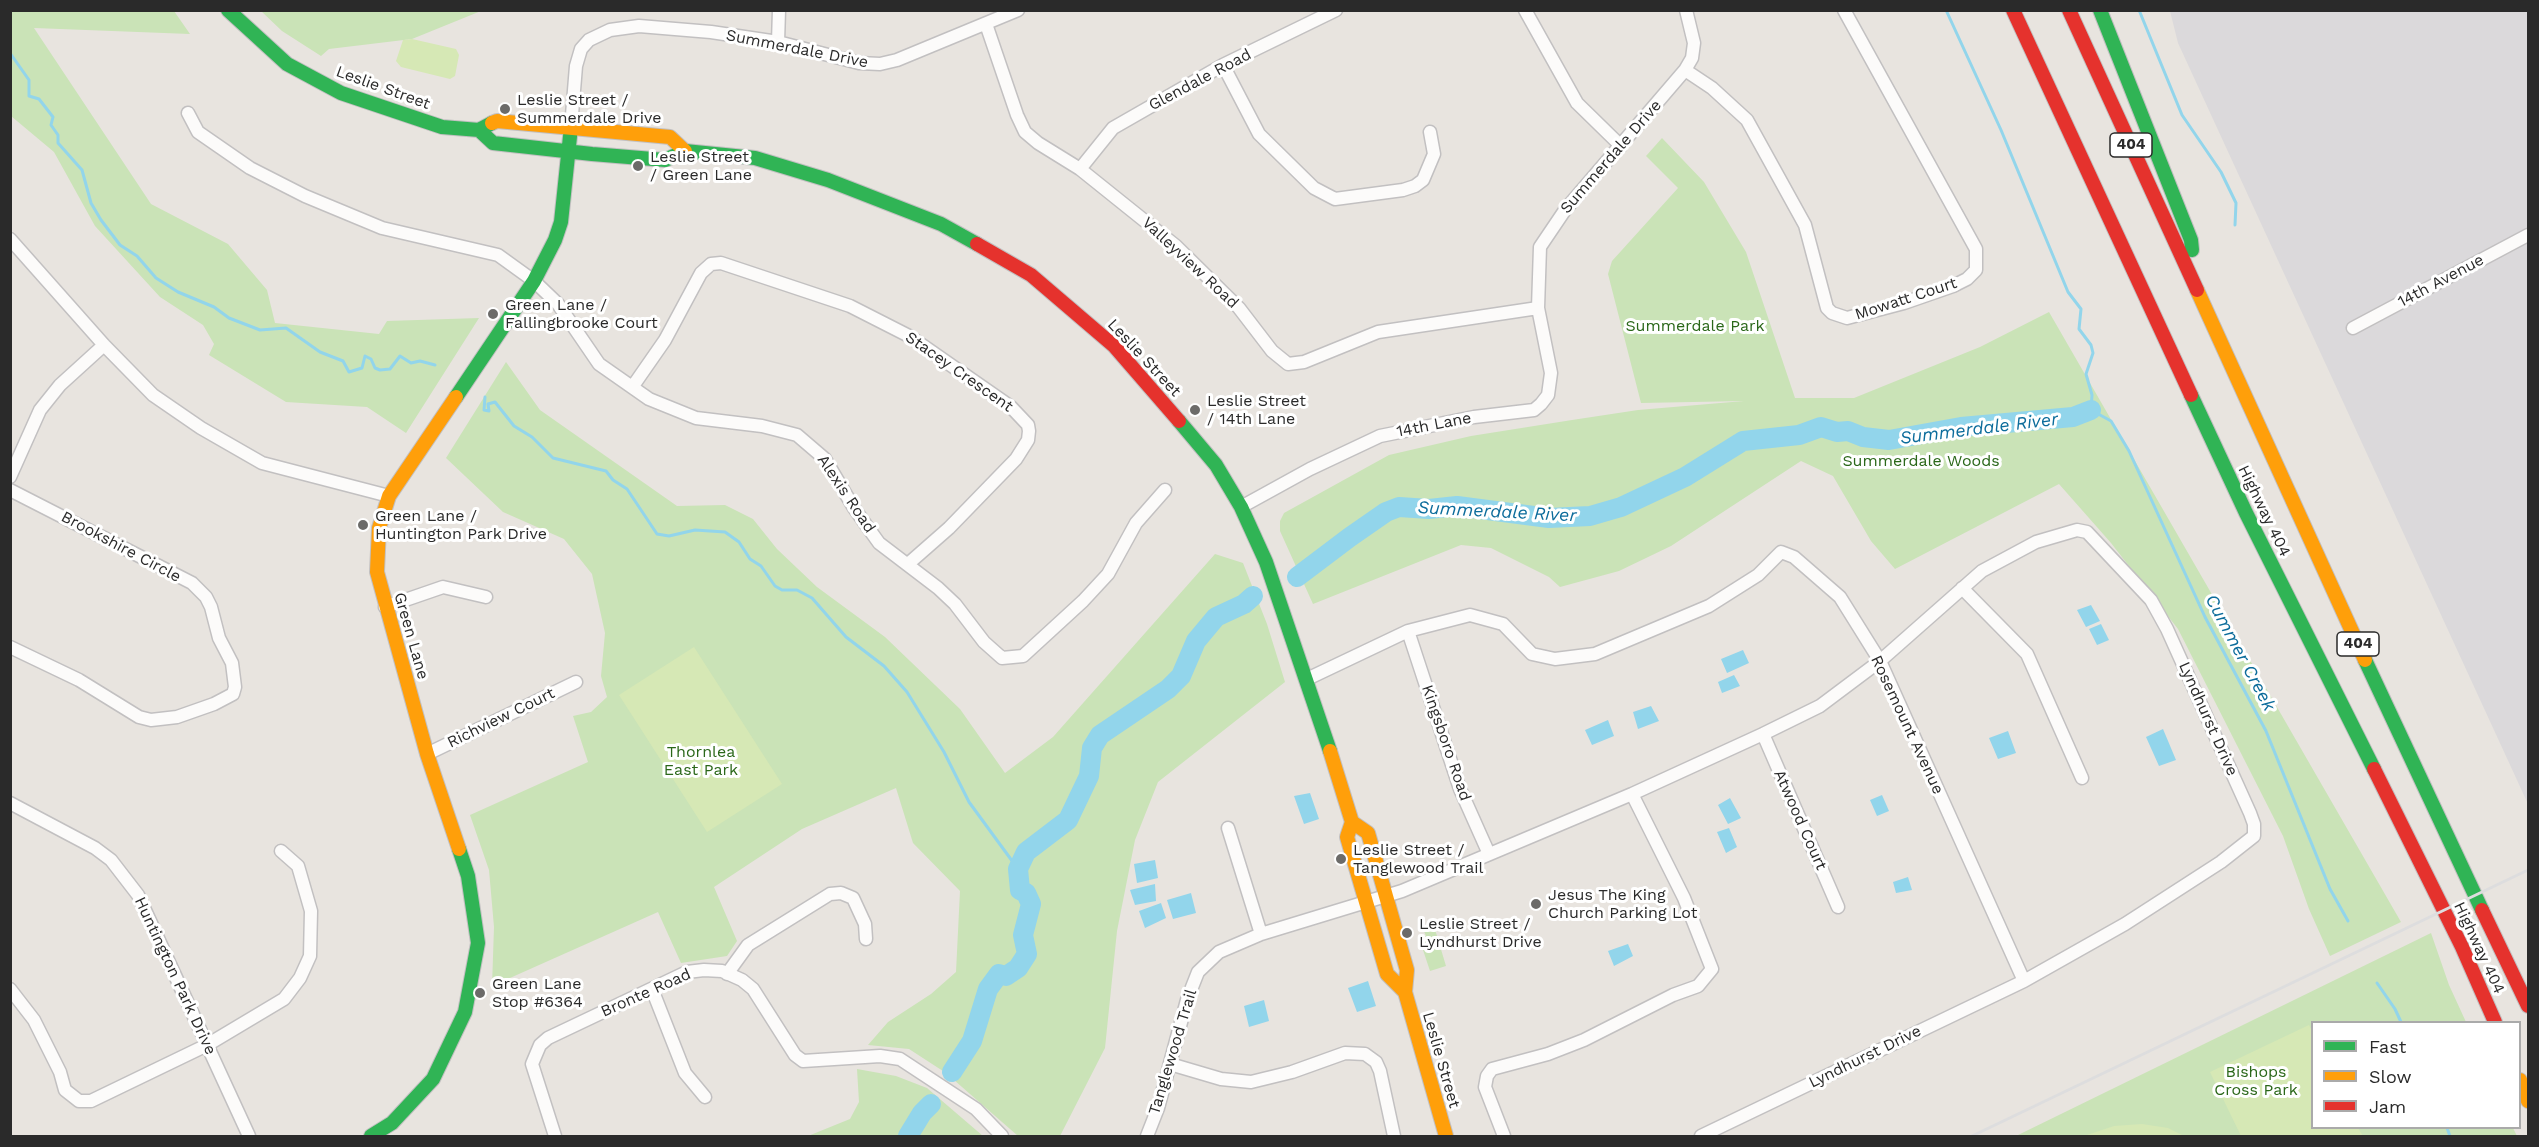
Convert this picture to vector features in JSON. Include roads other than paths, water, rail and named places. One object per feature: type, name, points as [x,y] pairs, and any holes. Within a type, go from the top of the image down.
[{"type":"main road","name":"Leslie Street","points":[[228,10],[287,64],[341,93],[442,127],[478,130],[497,121],[670,137],[685,151]]},
{"type":"main road","name":"Highway 404","points":[[2013,10],[2241,503],[2457,937],[2494,1021]]},
{"type":"main road","name":"Highway 404","points":[[2069,10],[2391,718],[2529,1006]]},
{"type":"main road","points":[[2100,10],[2191,240],[2193,279]]},
{"type":"main road","name":"Green Lane","points":[[370,1137],[392,1123],[433,1079],[465,1012],[478,943],[468,876],[427,754],[376,572],[379,528],[389,496],[534,281],[561,222],[572,128]]},
{"type":"main road","name":"Leslie Street","points":[[478,130],[493,143],[569,152],[665,160],[685,151],[755,158],[828,180],[941,224],[1031,275],[1114,346],[1203,450],[1241,507],[1266,562],[1307,679],[1352,822],[1347,837],[1387,974],[1405,992]]},
{"type":"main road","name":"Leslie Street","points":[[1352,822],[1368,833],[1407,970],[1405,992],[1446,1137]]},
{"type":"main road","points":[[2521,1082],[2529,1101]]},
{"type":"street","points":[[778,42],[779,10]]},
{"type":"street","name":"Summerdale Drive","points":[[572,128],[576,66],[581,49],[589,40],[621,27],[711,32],[778,42],[859,63],[880,64],[897,60],[1018,10]]},
{"type":"street","name":"Glendale Road","points":[[1080,169],[1113,128],[1223,65],[1336,10]]},
{"type":"street","points":[[1525,10],[1577,103],[1621,146]]},
{"type":"street","name":"Summerdale Drive","points":[[1538,308],[1540,248],[1565,210],[1685,70],[1692,58],[1694,43],[1686,10]]},
{"type":"street","name":"Mowatt Court","points":[[1685,70],[1712,88],[1747,120],[1805,225],[1827,308],[1832,313],[1839,317],[1855,316],[1953,286],[1967,279],[1976,270],[1976,249],[1844,10]]},
{"type":"street","name":"Valleyview Road","points":[[986,24],[1021,126],[1038,143],[1080,169],[1183,252],[1239,308],[1272,351],[1288,364],[1304,362],[1330,349],[1377,332],[1538,308]]},
{"type":"street","points":[[1223,65],[1259,134],[1314,188],[1335,199],[1403,190],[1415,186],[1423,180],[1434,154],[1430,132]]},
{"type":"street","name":"Alexis Road","points":[[188,113],[198,132],[250,168],[305,196],[382,228],[498,255],[534,281],[567,314],[599,364],[649,399],[696,418],[770,428],[797,435],[825,459],[854,508],[879,543],[955,603],[993,653],[1002,658],[1023,656],[1083,601],[1108,574],[1136,523],[1165,490]]},
{"type":"street","name":"14th Avenue","points":[[2353,328],[2529,235]]},
{"type":"street","points":[[11,242],[104,345],[153,395],[201,428],[262,464],[389,496]]},
{"type":"street","name":"Stacey Crescent","points":[[633,386],[665,340],[701,273],[711,264],[721,263],[850,306],[909,336],[1011,407],[1028,425],[1029,432],[1028,440],[1016,459],[957,520],[908,564]]},
{"type":"street","name":"14th Lane","points":[[1241,507],[1310,469],[1380,436],[1474,417],[1534,410],[1548,395],[1551,387],[1548,354],[1538,308]]},
{"type":"street","points":[[10,477],[40,410],[60,385],[104,345]]},
{"type":"street","name":"Brookshire Circle","points":[[10,490],[192,583],[207,597],[219,638],[232,663],[235,687],[233,694],[214,704],[177,717],[151,720],[139,717],[79,680],[10,647]]},
{"type":"street","name":"Lyndhurst Drive","points":[[1365,902],[1385,897],[1632,794],[1820,706],[1880,661],[1982,571],[2020,549],[2077,530],[2087,532],[2151,600],[2178,650],[2254,824],[2254,836],[2222,862],[2125,924],[2024,981],[1701,1137]]},
{"type":"street","name":"Rosemount Avenue","points":[[1307,679],[1408,630],[1470,615],[1503,624],[1532,654],[1555,659],[1595,654],[1709,606],[1758,575],[1781,552],[1794,557],[1840,597],[1880,661],[2024,981]]},
{"type":"street","points":[[385,607],[443,587],[486,597]]},
{"type":"street","points":[[1962,588],[2027,654],[2082,778]]},
{"type":"street","name":"Kingsboro Road","points":[[1408,630],[1460,789],[1489,854]]},
{"type":"street","name":"Richview Court","points":[[427,754],[576,682]]},
{"type":"street","name":"Atwood Court","points":[[1762,734],[1838,907]]},
{"type":"street","points":[[1504,1137],[1485,1087],[1492,1069],[1548,1054],[1584,1040],[1673,995],[1698,986],[1712,969],[1684,898],[1632,794]]},
{"type":"street","name":"Huntington Park Drive","points":[[10,803],[95,848],[111,860],[138,895],[249,1137]]},
{"type":"street","points":[[1228,828],[1261,934]]},
{"type":"street","points":[[10,989],[34,1020],[60,1072],[65,1090],[80,1101],[91,1101],[207,1045],[284,999],[300,978],[310,956],[311,911],[298,866],[281,851]]},
{"type":"street","points":[[727,974],[748,945],[830,894],[841,893],[853,898],[865,924],[866,939]]},
{"type":"street","name":"Tanglewood Trail","points":[[1147,1137],[1187,1000],[1198,972],[1219,952],[1261,934],[1365,902]]},
{"type":"street","name":"Bronte Road","points":[[555,1137],[532,1064],[540,1045],[548,1038],[687,972],[717,970],[753,988],[795,1055],[803,1061],[880,1056],[900,1059],[976,1108],[1002,1137]]},
{"type":"street","points":[[652,989],[685,1073],[705,1097]]},
{"type":"street","points":[[1170,1064],[1221,1079],[1251,1082],[1292,1072],[1345,1053],[1365,1054],[1376,1062],[1380,1071],[1394,1137]]},
{"type":"water","points":[[2091,605],[2100,621],[2086,627],[2077,610]]},
{"type":"water","points":[[2101,624],[2109,640],[2097,645],[2089,629]]},
{"type":"water","points":[[1743,650],[1749,663],[1727,673],[1721,659]]},
{"type":"water","points":[[1734,675],[1740,686],[1722,693],[1718,682]]},
{"type":"water","points":[[1651,706],[1659,721],[1638,729],[1633,712]]},
{"type":"water","points":[[1608,720],[1614,736],[1592,745],[1585,730]]},
{"type":"water","points":[[2163,729],[2176,760],[2159,766],[2146,737]]},
{"type":"water","points":[[2008,731],[2016,753],[1998,759],[1989,738]]},
{"type":"water","points":[[1310,793],[1319,819],[1304,824],[1294,796]]},
{"type":"water","points":[[1882,795],[1889,811],[1877,816],[1870,800]]},
{"type":"water","points":[[1730,798],[1741,818],[1728,824],[1718,805]]},
{"type":"water","points":[[1729,828],[1737,847],[1726,853],[1717,832]]},
{"type":"water","points":[[1155,860],[1158,878],[1137,883],[1134,864]]},
{"type":"water","points":[[1908,877],[1912,890],[1896,893],[1893,882]]},
{"type":"water","points":[[1155,884],[1156,901],[1135,905],[1130,890]]},
{"type":"water","points":[[1191,893],[1196,913],[1173,919],[1167,900]]},
{"type":"water","points":[[1161,903],[1166,918],[1145,928],[1139,911]]},
{"type":"water","points":[[1628,944],[1633,956],[1614,966],[1608,951]]},
{"type":"water","points":[[1368,981],[1376,1006],[1357,1012],[1348,988]]},
{"type":"water","points":[[1264,1000],[1269,1021],[1249,1027],[1244,1006]]},
{"type":"waterway","name":"Cummer Creek","points":[[1946,10],[2001,130],[2068,292],[2081,309],[2079,329],[2091,345],[2093,353],[2086,374],[2092,395],[2091,410],[2111,421],[2129,451],[2205,617],[2266,731],[2330,889],[2348,921]]},
{"type":"waterway","points":[[2139,10],[2182,115],[2221,172],[2236,203],[2235,225]]},
{"type":"waterway","points":[[10,53],[29,80],[29,96],[39,99],[53,117],[51,125],[58,135],[58,143],[82,170],[91,203],[101,220],[120,245],[137,256],[156,278],[178,292],[214,307],[229,318],[260,330],[286,328],[320,352],[343,361],[349,372],[362,368],[365,356],[371,359],[375,368],[380,370],[390,369],[400,356],[411,363],[420,361],[435,365]]},
{"type":"waterway","points":[[485,397],[484,410],[489,411],[488,404],[495,402],[514,426],[532,437],[553,458],[606,471],[613,480],[627,489],[657,534],[669,536],[695,530],[725,532],[739,542],[750,559],[761,566],[775,586],[782,590],[797,590],[812,598],[846,637],[884,666],[907,692],[944,752],[969,802],[1018,869]]},
{"type":"waterway","name":"Summerdale River","points":[[1297,577],[1386,512],[1399,507],[1429,509],[1457,506],[1549,518],[1590,516],[1621,507],[1685,477],[1743,441],[1799,435],[1821,427],[1837,432],[1848,431],[1863,437],[1889,440],[1961,427],[2073,417],[2091,410]]},
{"type":"waterway","points":[[952,1072],[972,1041],[988,989],[999,974],[1006,976],[1018,968],[1027,954],[1023,935],[1031,904],[1026,893],[1020,890],[1018,869],[1026,852],[1068,820],[1089,776],[1092,748],[1100,735],[1168,689],[1181,676],[1196,641],[1216,617],[1244,604],[1253,596]]},
{"type":"waterway","name":"Cummer Creek","points":[[2377,983],[2401,1021]]},
{"type":"waterway","points":[[908,1136],[922,1113],[931,1104]]},
{"type":"waterway","name":"Cummer Creek","points":[[2447,1129],[2450,1136]]},
{"type":"railway","points":[[1972,1136],[2528,870]]},
{"type":"place","name":"Leslie Street / Summerdale Drive","points":[[505,109]]},
{"type":"place","name":"Leslie Street / Green Lane","points":[[638,166]]},
{"type":"place","name":"Green Lane / Fallingbrooke Court","points":[[493,314]]},
{"type":"place","name":"Leslie Street / 14th Lane","points":[[1195,410]]},
{"type":"place","name":"Green Lane / Huntington Park Drive","points":[[363,525]]},
{"type":"place","name":"Leslie Street / Tanglewood Trail","points":[[1341,859]]},
{"type":"place","name":"Jesus The King Church Parking Lot","points":[[1536,904]]},
{"type":"place","name":"Leslie Street / Lyndhurst Drive","points":[[1407,933]]},
{"type":"place","name":"Green Lane Stop #6364","points":[[480,993]]},
{"type":"park label","name":"Summerdale Park","points":[[1695,326]]},
{"type":"park label","name":"Summerdale Woods","points":[[1921,461]]},
{"type":"park label","name":"Thornlea East Park","points":[[701,761]]},
{"type":"park label","name":"Bishops Cross Park","points":[[2256,1081]]}]
